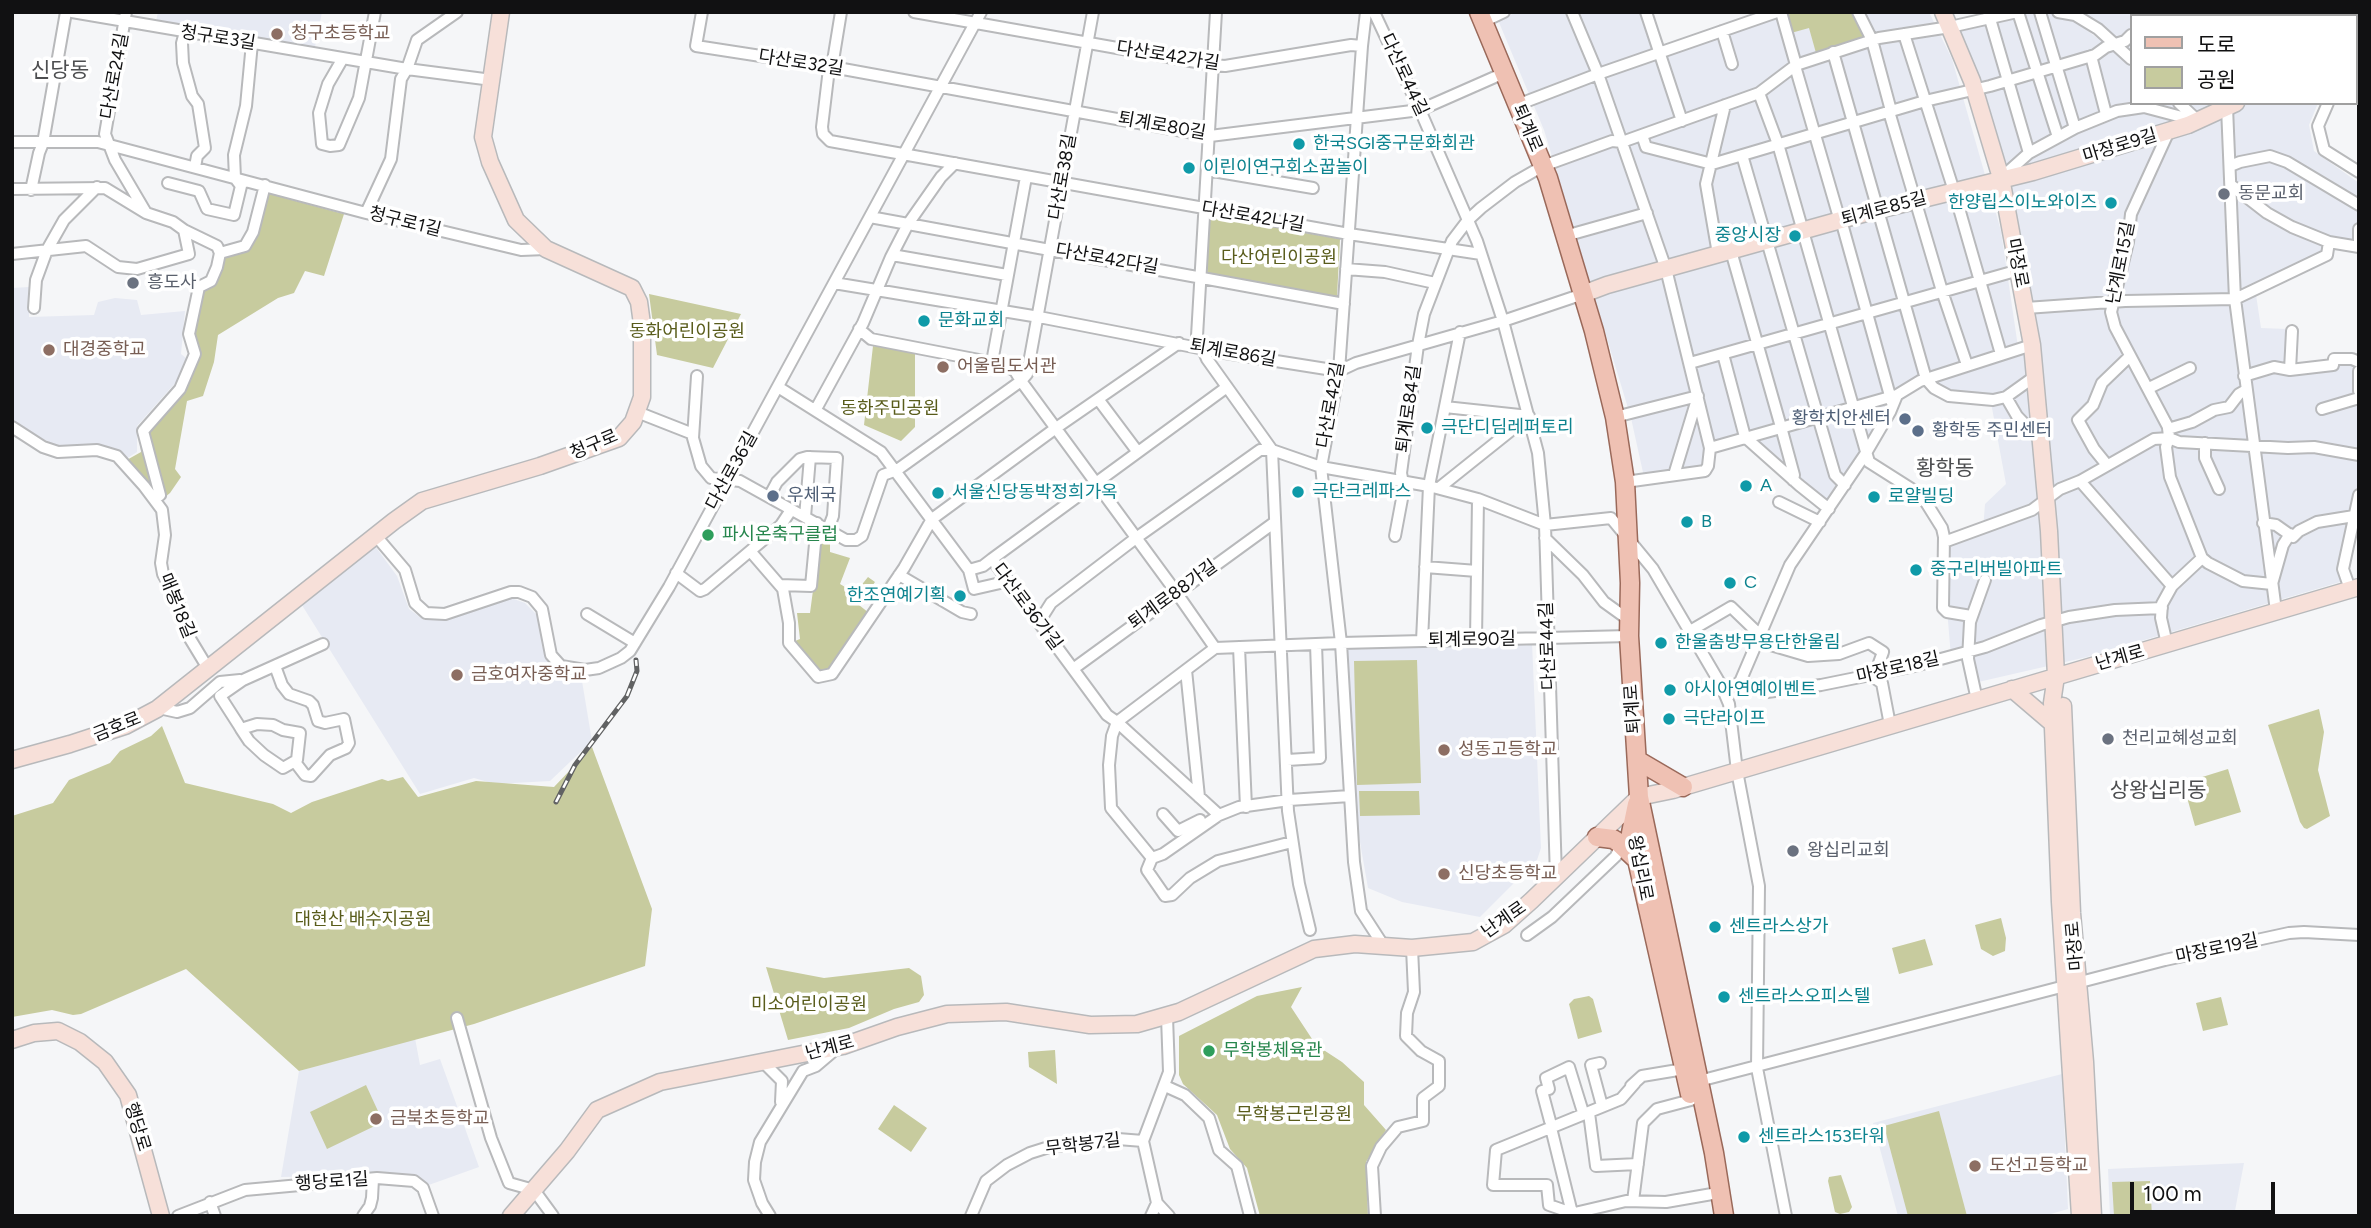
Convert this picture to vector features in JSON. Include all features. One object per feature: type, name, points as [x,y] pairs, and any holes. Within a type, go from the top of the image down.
[{"type":"main road","name":"청구로","points":[[209,670],[422,501],[540,466],[619,438],[633,422],[642,397],[642,324],[639,302],[632,288],[546,248],[516,220],[490,162],[483,137],[501,12]]},
{"type":"main road","name":"퇴계로","points":[[1481,17],[1543,166],[1583,294],[1615,417],[1626,482],[1629,628],[1639,797]]},
{"type":"main road","name":"마장로","points":[[1946,20],[1974,88],[2001,178],[2032,345],[2046,499],[2053,621],[2056,676],[2052,703],[2053,724],[2072,984],[2085,1062],[2093,1216]]},
{"type":"main road","name":"마장로9길","points":[[2001,178],[2033,172],[2169,131],[2231,105]]},
{"type":"main road","name":"퇴계로85길","points":[[1583,294],[1801,231],[2001,178]]},
{"type":"main road","name":"난계로","points":[[511,1216],[534,1191],[597,1110],[660,1083],[838,1047],[947,1014],[1006,1012],[1090,1025],[1137,1024],[1167,1017],[1314,949],[1355,944],[1412,948],[1473,942],[1503,925],[1639,797],[1683,787],[2356,587]]},
{"type":"main road","name":"금호로","points":[[12,760],[125,726],[159,708],[209,670]]},
{"type":"main road","name":"마장로","points":[[2056,676],[2063,701],[2080,1216]]},
{"type":"main road","points":[[2011,689],[2053,724]]},
{"type":"main road","points":[[1637,760],[1683,787]]},
{"type":"main road","name":"왕십리로","points":[[1639,797],[1631,832],[1712,1194],[1714,1216]]},
{"type":"main road","name":"왕십리로","points":[[1639,797],[1722,1193],[1724,1216]]},
{"type":"main road","points":[[1597,837],[1613,839],[1636,859]]},
{"type":"main road","name":"행당로","points":[[12,1040],[34,1033],[58,1031],[80,1042],[105,1062],[128,1095],[162,1216]]},
{"type":"street","points":[[31,190],[43,143],[66,12]]},
{"type":"street","name":"청구로3길","points":[[72,12],[125,17],[185,32],[407,69],[492,80]]},
{"type":"street","points":[[342,58],[328,84],[319,113],[322,144],[339,145],[359,98],[376,12]]},
{"type":"street","points":[[366,213],[391,159],[401,79],[417,40],[457,12]]},
{"type":"street","name":"다산로32길","points":[[702,12],[696,46],[940,86]]},
{"type":"street","points":[[832,67],[841,12]]},
{"type":"street","name":"다산로42가길","points":[[914,12],[1225,66],[1351,45],[1362,46]]},
{"type":"street","name":"다산로36길","points":[[376,536],[405,570],[415,603],[426,613],[445,614],[511,592],[526,593],[538,602],[542,609],[551,655],[561,667],[572,670],[599,668],[611,664],[630,651],[676,573],[981,12]]},
{"type":"street","name":"다산로38길","points":[[1021,381],[1027,374],[1039,317],[1093,12]]},
{"type":"street","points":[[1216,12],[1197,336],[1206,359],[1272,450],[1288,811],[1299,884],[1310,930]]},
{"type":"street","name":"다산로42길","points":[[1366,12],[1339,371],[1321,467],[1341,643],[1354,862],[1361,911],[1383,945]]},
{"type":"street","name":"다산로44길","points":[[1374,12],[1420,110],[1481,254],[1503,321],[1538,453],[1545,525],[1556,877]]},
{"type":"street","name":"퇴계로","points":[[1481,17],[1504,12]]},
{"type":"street","points":[[1572,12],[1598,74],[1666,269],[1710,448],[1708,466],[1704,471],[1626,482]]},
{"type":"street","points":[[1646,12],[1682,121]]},
{"type":"street","points":[[1517,106],[1659,52],[1779,12],[1893,399],[1866,453],[1790,565],[1740,682],[1724,691]]},
{"type":"street","points":[[1858,12],[1872,40],[1942,292],[1967,365]]},
{"type":"street","points":[[2017,12],[2039,72],[2058,137]]},
{"type":"street","name":"퇴계로84길","points":[[1395,536],[1404,488],[1401,473],[1424,314],[1448,251],[1468,220],[1498,194],[1543,166],[1612,141],[1622,142],[1759,93],[1796,65],[1833,52],[1946,20],[2017,12]]},
{"type":"street","points":[[2040,12],[2075,128]]},
{"type":"street","points":[[2058,12],[2075,15],[2098,29],[2130,58]]},
{"type":"street","points":[[1989,15],[2029,153]]},
{"type":"street","name":"다산로24길","points":[[125,17],[106,134],[109,145],[146,213]]},
{"type":"street","points":[[1722,31],[1732,64]]},
{"type":"street","points":[[185,32],[182,43],[183,63],[192,96],[198,104],[205,148],[197,156],[195,167]]},
{"type":"street","points":[[1904,34],[1954,191],[2001,354]]},
{"type":"street","points":[[1642,135],[1646,147],[1712,164],[1925,101],[2091,57],[2130,36]]},
{"type":"street","points":[[168,183],[199,191],[207,209],[233,215],[241,186],[235,178],[234,155],[246,106],[252,43]]},
{"type":"street","points":[[1833,52],[1926,379],[1934,388],[1949,396],[1993,400],[2006,397],[2034,377]]},
{"type":"street","points":[[2091,57],[2106,114]]},
{"type":"street","name":"다산로42나길","points":[[832,67],[828,77],[822,127],[823,134],[830,141],[1349,234],[1481,254]]},
{"type":"street","name":"퇴계로80길","points":[[940,86],[1210,136],[1420,110],[1504,73]]},
{"type":"street","points":[[1759,93],[1778,144],[1869,462],[1921,495],[1942,528],[1943,608],[1947,612],[1971,616]]},
{"type":"street","points":[[1725,105],[1706,184],[1724,253],[1757,344],[1794,475],[1793,480]]},
{"type":"street","points":[[2181,105],[2197,121]]},
{"type":"street","points":[[2231,105],[2230,166],[2235,299],[2252,445],[2276,611]]},
{"type":"street","points":[[2327,105],[2318,126],[2323,150],[2359,172]]},
{"type":"street","points":[[2001,178],[2029,153],[2106,114],[2144,107],[2197,121]]},
{"type":"street","name":"난계로15길","points":[[2169,131],[2131,214],[2128,243],[2111,312],[2115,327],[2149,388],[2169,434],[2166,447],[2170,477],[2202,558]]},
{"type":"street","name":"청구로1길","points":[[12,142],[98,142],[366,213],[521,250],[546,248]]},
{"type":"street","points":[[1742,155],[1835,475],[1845,485]]},
{"type":"street","points":[[2230,166],[2270,156],[2287,162],[2359,205]]},
{"type":"street","points":[[816,409],[859,329],[908,223],[941,177],[955,163]]},
{"type":"street","points":[[1207,170],[1313,188]]},
{"type":"street","points":[[992,362],[1026,177]]},
{"type":"street","points":[[220,253],[245,246],[253,232],[265,185]]},
{"type":"street","points":[[2231,185],[2266,213],[2329,242],[2359,245],[2359,229]]},
{"type":"street","points":[[34,308],[36,280],[47,250],[64,220],[97,187]]},
{"type":"street","points":[[12,189],[105,188],[146,213],[173,222],[217,246],[220,253],[217,267],[211,281],[199,287],[189,334],[195,354],[180,388],[143,431],[160,495],[154,499]]},
{"type":"street","points":[[1566,236],[1647,213]]},
{"type":"street","name":"다산로42다길","points":[[870,217],[1344,304]]},
{"type":"street","points":[[12,254],[86,246],[118,267],[136,269],[189,254],[184,230]]},
{"type":"street","points":[[2026,308],[2114,302],[2235,299],[2327,255],[2329,242]]},
{"type":"street","points":[[892,255],[1007,275]]},
{"type":"street","points":[[1346,268],[1385,272],[1435,284]]},
{"type":"street","points":[[1690,363],[2018,270]]},
{"type":"street","name":"퇴계로86길","points":[[834,283],[1339,371]]},
{"type":"street","points":[[1339,371],[1356,363],[1503,321],[1583,294]]},
{"type":"street","points":[[859,329],[871,339],[992,362],[1015,372],[1214,648],[1117,722],[1112,736],[1111,808],[1152,858]]},
{"type":"street","points":[[2290,370],[2292,331]]},
{"type":"street","points":[[1422,641],[1425,568],[1434,487],[1445,407],[1460,332]]},
{"type":"street","points":[[751,552],[780,585],[789,623],[789,643],[818,677],[832,674],[900,575],[932,519],[1056,428],[1179,343]]},
{"type":"street","points":[[1710,448],[1853,406],[1893,399],[1926,379],[2032,345]]},
{"type":"street","points":[[1723,354],[1745,438],[1829,509]]},
{"type":"street","points":[[2107,465],[2094,449],[2078,420],[2093,405],[2102,383],[2130,356]]},
{"type":"street","points":[[2244,376],[2274,367],[2290,370],[2333,365],[2334,359],[2359,362]]},
{"type":"street","points":[[2149,388],[2190,368]]},
{"type":"street","points":[[2359,372],[2359,391]]},
{"type":"street","points":[[696,376],[693,434],[701,466],[711,478],[740,481],[846,540],[856,540],[862,536],[883,475],[897,470],[1021,381]]},
{"type":"street","name":"다산로36가길","points":[[778,387],[881,452],[969,570],[983,566],[992,559],[1107,715],[1117,722]]},
{"type":"street","points":[[992,559],[1227,387]]},
{"type":"street","points":[[1944,542],[2032,510],[2060,489],[2080,481],[2154,439],[2214,410],[2229,407],[2239,394],[2246,390]]},
{"type":"street","points":[[1615,417],[1698,396]]},
{"type":"street","points":[[1674,475],[1698,396]]},
{"type":"street","points":[[2006,397],[2017,416],[2041,441]]},
{"type":"street","points":[[2322,409],[2359,398]]},
{"type":"street","points":[[1098,399],[1137,452]]},
{"type":"street","points":[[1445,407],[1529,416]]},
{"type":"street","points":[[636,412],[693,434]]},
{"type":"street","points":[[1434,487],[1529,416]]},
{"type":"street","name":"매봉18길","points":[[12,427],[43,447],[58,452],[97,450],[117,456],[154,499],[162,510],[165,535],[161,563],[163,574],[178,601],[189,637],[209,670]]},
{"type":"street","points":[[2169,434],[2179,442],[2314,447],[2359,456]]},
{"type":"street","points":[[2205,443],[2207,466],[2219,489]]},
{"type":"street","points":[[1039,622],[1051,603],[1136,538],[1260,450],[1272,450],[1321,467],[1434,487],[1478,499],[1545,525],[1611,518],[1653,569],[1729,704],[1737,771],[1759,886],[1757,1068],[1786,1216]]},
{"type":"street","points":[[769,497],[778,482],[805,458],[837,458],[833,516],[823,526],[811,586],[780,585]]},
{"type":"street","points":[[805,458],[805,517]]},
{"type":"street","points":[[2080,481],[2172,586]]},
{"type":"street","points":[[2356,587],[2343,569],[2359,495]]},
{"type":"street","points":[[1476,640],[1478,499]]},
{"type":"street","points":[[1779,502],[1820,522]]},
{"type":"street","points":[[676,573],[700,591],[705,589],[781,525],[791,510]]},
{"type":"street","points":[[2263,523],[2276,525],[2293,537],[2317,522],[2354,516]]},
{"type":"street","name":"퇴계로88가길","points":[[1073,669],[1275,522]]},
{"type":"street","points":[[2272,583],[2283,545],[2290,534]]},
{"type":"street","points":[[1545,538],[1583,575],[1629,628]]},
{"type":"street","points":[[2167,644],[2161,618],[2162,608],[2172,586],[2202,558],[2243,580],[2272,583]]},
{"type":"street","points":[[1425,568],[1477,571]]},
{"type":"street","points":[[969,570],[974,589],[1009,581]]},
{"type":"street","points":[[900,575],[962,612],[971,614]]},
{"type":"street","points":[[1977,700],[1968,659],[1971,616],[1985,580]]},
{"type":"street","points":[[1690,631],[1731,607],[1759,638],[1808,656],[1839,654],[1869,643],[1883,652],[1873,674],[1882,683],[1890,726]]},
{"type":"street","points":[[2053,621],[2115,610],[2162,608]]},
{"type":"street","points":[[587,614],[635,643]]},
{"type":"street","name":"마장로18길","points":[[1740,682],[1767,692],[1787,691],[1969,651],[2053,621]]},
{"type":"street","name":"퇴계로90길","points":[[1214,648],[1547,639],[1629,628]]},
{"type":"street","points":[[296,761],[283,768],[276,765],[249,741],[220,696],[243,680],[323,644]]},
{"type":"street","points":[[1287,760],[1320,758],[1316,644]]},
{"type":"street","points":[[1239,647],[1246,807]]},
{"type":"street","points":[[241,729],[257,724],[273,725],[300,733],[296,761],[304,775],[311,776],[330,755],[346,748],[349,743],[344,719],[325,723],[318,721],[309,701],[289,694],[282,685],[275,666]]},
{"type":"street","points":[[1186,670],[1199,797]]},
{"type":"street","points":[[159,708],[177,712],[190,708],[220,682],[243,680]]},
{"type":"street","points":[[1117,722],[1216,813]]},
{"type":"street","points":[[1163,814],[1178,831],[1216,813],[1289,800],[1350,796]]},
{"type":"street","points":[[1216,813],[1163,854],[1152,858],[1147,870],[1165,896],[1172,895],[1190,878],[1218,861],[1292,842]]},
{"type":"street","name":"왕십리로","points":[[1527,935],[1552,917],[1616,856],[1621,844]]},
{"type":"street","name":"마장로19길","points":[[2072,984],[2289,933],[2359,935]]},
{"type":"street","points":[[1375,1216],[1372,1166],[1381,1147],[1398,1127],[1423,1121],[1423,1098],[1439,1086],[1439,1061],[1421,1051],[1406,1036],[1407,1013],[1414,992],[1412,948]]},
{"type":"street","points":[[1699,1082],[2072,984]]},
{"type":"street","points":[[1167,1017],[1169,1072],[1143,1141],[1157,1203],[1169,1216]]},
{"type":"street","points":[[457,1018],[491,1138],[509,1183],[534,1191],[553,1216]]},
{"type":"street","points":[[770,1216],[754,1180],[760,1142],[803,1071],[816,1066],[838,1047]]},
{"type":"street","points":[[764,1063],[782,1081],[781,1105]]},
{"type":"street","points":[[1600,1063],[1591,1065],[1601,1102]]},
{"type":"street","points":[[1568,1214],[1542,1091],[1549,1089],[1546,1078],[1569,1067],[1586,1111],[1596,1166],[1638,1164]]},
{"type":"street","points":[[1684,1069],[1642,1076],[1621,1100],[1551,1124],[1496,1150],[1493,1185],[1547,1185],[1549,1205],[1568,1214],[1633,1201],[1666,1202],[1712,1194]]},
{"type":"street","points":[[1586,1111],[1635,1083]]},
{"type":"street","points":[[1165,1086],[1185,1095],[1209,1118],[1219,1150],[1237,1166],[1250,1216]]},
{"type":"street","points":[[1633,1201],[1643,1123],[1657,1109],[1691,1100]]},
{"type":"street","points":[[1529,1129],[1551,1124]]},
{"type":"street","name":"무학봉7길","points":[[971,1216],[986,1181],[1007,1165],[1030,1153],[1049,1147],[1118,1139],[1143,1141]]},
{"type":"street","points":[[363,1216],[370,1206],[373,1178]]},
{"type":"street","name":"행당로1길","points":[[178,1216],[245,1190],[399,1178],[414,1181],[423,1188],[433,1216]]},
{"type":"street","points":[[210,1202],[215,1216]]},
{"type":"street","points":[[1151,1216],[1157,1203]]},
{"type":"shaded area","name":"청구초등학교","points":[[158,12],[322,12],[315,47],[156,21]]},
{"type":"shaded area","points":[[1517,12],[1639,12],[1655,60],[1779,15],[1779,12],[1929,12],[1952,59],[2001,231],[2018,347],[1906,387],[1828,506],[1746,435],[1706,446],[1703,468],[1644,477],[1631,418],[1544,130],[1498,20]]},
{"type":"shaded area","points":[[2030,12],[2051,13],[2078,23],[2130,64],[2130,105],[2317,105],[2309,125],[2314,151],[2359,183],[2359,217],[2351,242],[2327,238],[2325,254],[2255,288],[2261,328],[2287,329],[2289,366],[2352,363],[2359,398],[2359,475],[2340,582],[2087,657],[1974,683],[1965,655],[1951,657],[1946,544],[1983,530],[1985,504],[2006,484],[1990,397],[1944,392],[1929,379],[2035,342],[1956,27]]},
{"type":"shaded area","points":[[2079,12],[2319,14],[2130,14],[2130,52],[2102,25]]},
{"type":"shaded area","points":[[29,287],[29,317],[94,315],[98,302],[115,298],[137,300],[141,315],[185,311],[181,354],[186,358],[177,381],[137,426],[137,452],[126,459],[93,445],[57,446],[12,423],[12,288]]},
{"type":"shaded area","name":"금호여자중학교","points":[[375,546],[397,576],[409,609],[424,620],[451,618],[511,598],[525,603],[540,618],[542,646],[554,670],[582,681],[592,741],[550,781],[495,784],[474,778],[420,794],[300,602]]},
{"type":"shaded area","name":"성동고등학교","points":[[1532,643],[1541,848],[1537,860],[1480,917],[1402,902],[1368,888],[1356,819],[1346,648]]},
{"type":"shaded area","name":"금북초등학교","points":[[415,1038],[420,1065],[440,1059],[479,1167],[426,1186],[417,1177],[406,1174],[281,1177],[299,1071]]},
{"type":"shaded area","name":"도선고등학교","points":[[2062,1074],[2068,1209],[2044,1216],[1898,1216],[1873,1123]]},
{"type":"shaded area","points":[[2244,1163],[2234,1216],[2110,1216],[2108,1169]]},
{"type":"green space","points":[[1790,12],[1855,12],[1866,37],[1816,53],[1809,28],[1791,33],[1787,21]]},
{"type":"green space","points":[[266,193],[344,214],[324,276],[305,271],[294,293],[278,298],[218,335],[214,362],[203,396],[187,401],[175,469],[181,477],[170,493],[159,502],[125,461],[141,452],[139,428],[183,390],[198,353],[192,335],[201,289],[222,256],[247,248]]},
{"type":"green space","name":"다산어린이공원","points":[[1210,216],[1340,239],[1337,297],[1207,275]]},
{"type":"green space","name":"동화어린이공원","points":[[649,294],[741,314],[713,368],[657,355]]},
{"type":"green space","name":"동화주민공원","points":[[873,346],[915,353],[915,427],[901,441],[864,425]]},
{"type":"green space","points":[[821,530],[830,535],[830,552],[850,558],[840,584],[855,593],[868,577],[875,582],[859,605],[869,613],[831,670],[818,670],[795,641],[800,639],[797,613],[810,613]]},
{"type":"green space","points":[[1417,660],[1421,783],[1357,785],[1354,661]]},
{"type":"green space","points":[[2319,709],[2324,732],[2318,770],[2330,816],[2307,829],[2300,822],[2268,725]]},
{"type":"green space","name":"대현산 배수지공원","points":[[162,726],[185,783],[273,804],[291,813],[312,802],[382,779],[388,781],[403,777],[418,797],[476,781],[554,787],[592,747],[652,909],[645,966],[474,1024],[299,1071],[186,969],[81,1014],[52,1010],[12,1017],[12,816],[53,803],[69,780],[110,763],[120,751],[151,736]]},
{"type":"green space","points":[[2228,769],[2241,812],[2195,826],[2183,783]]},
{"type":"green space","points":[[1359,791],[1419,791],[1420,815],[1360,816]]},
{"type":"green space","points":[[2001,918],[2006,938],[2005,951],[1993,956],[1981,949],[1975,925]]},
{"type":"green space","points":[[1925,939],[1933,965],[1899,974],[1892,948]]},
{"type":"green space","name":"미소어린이공원","points":[[766,967],[824,978],[909,968],[921,976],[924,995],[919,1002],[894,1009],[849,1028],[788,1040]]},
{"type":"green space","name":"무학봉근린공원","points":[[1302,987],[1291,1007],[1316,1045],[1342,1062],[1364,1082],[1364,1105],[1386,1130],[1366,1162],[1368,1216],[1260,1216],[1247,1168],[1230,1149],[1217,1115],[1183,1084],[1179,1075],[1179,1036],[1257,996]]},
{"type":"green space","points":[[1589,996],[1593,999],[1602,1032],[1578,1039],[1569,1004],[1574,999]]},
{"type":"green space","points":[[2221,997],[2228,1025],[2203,1031],[2196,1003]]},
{"type":"green space","points":[[1055,1050],[1057,1084],[1029,1067],[1028,1052]]},
{"type":"green space","points":[[366,1085],[383,1122],[327,1149],[310,1112]]},
{"type":"green space","points":[[894,1105],[927,1128],[911,1152],[878,1129]]},
{"type":"green space","points":[[1939,1111],[1967,1216],[1908,1216],[1884,1126]]},
{"type":"green space","points":[[1841,1175],[1852,1207],[1849,1212],[1840,1214],[1835,1212],[1828,1181],[1829,1177]]},
{"type":"green space","points":[[2150,1181],[2152,1216],[2114,1216],[2112,1182]]},
{"type":"railway","points":[[556,802],[575,765],[627,696],[637,671],[636,660]]},
{"type":"place","name":"청구초등학교","points":[[277,34]]},
{"type":"place","name":"한국SGI중구문화회관","points":[[1299,144]]},
{"type":"place","name":"이린이연구회소꿉놀이","points":[[1189,168]]},
{"type":"place","name":"동문교회","points":[[2224,194]]},
{"type":"place","name":"한양립스이노와이즈","points":[[2111,203]]},
{"type":"place","name":"중앙시장","points":[[1795,236]]},
{"type":"place","name":"흥도사","points":[[133,283]]},
{"type":"place","name":"문화교회","points":[[924,321]]},
{"type":"place","name":"대경중학교","points":[[49,350]]},
{"type":"place","name":"어울림도서관","points":[[943,367]]},
{"type":"place","name":"황학치안센터","points":[[1905,419]]},
{"type":"place","name":"극단디딤레퍼토리","points":[[1427,428]]},
{"type":"place","name":"황학동 주민센터","points":[[1918,431]]},
{"type":"place","name":"A","points":[[1746,486]]},
{"type":"place","name":"극단크레파스","points":[[1298,492]]},
{"type":"place","name":"서울신당동박정희가옥","points":[[938,493]]},
{"type":"place","name":"우체국","points":[[773,496]]},
{"type":"place","name":"로얄빌딩","points":[[1874,497]]},
{"type":"place","name":"B","points":[[1687,522]]},
{"type":"place","name":"파시온축구클럽","points":[[708,535]]},
{"type":"place","name":"중구리버빌아파트","points":[[1916,570]]},
{"type":"place","name":"C","points":[[1730,583]]},
{"type":"place","name":"한조연예기획","points":[[960,596]]},
{"type":"place","name":"한울춤방무용단한울림","points":[[1661,643]]},
{"type":"place","name":"금호여자중학교","points":[[457,675]]},
{"type":"place","name":"아시아연예이벤트","points":[[1670,690]]},
{"type":"place","name":"극단라이프","points":[[1669,719]]},
{"type":"place","name":"천리교혜성교회","points":[[2108,739]]},
{"type":"place","name":"성동고등학교","points":[[1444,750]]},
{"type":"place","name":"왕십리교회","points":[[1793,851]]},
{"type":"place","name":"신당초등학교","points":[[1444,874]]},
{"type":"place","name":"센트라스상가","points":[[1715,927]]},
{"type":"place","name":"센트라스오피스텔","points":[[1724,997]]},
{"type":"place","name":"무학봉체육관","points":[[1209,1051]]},
{"type":"place","name":"금북초등학교","points":[[376,1119]]},
{"type":"place","name":"센트라스153타워","points":[[1744,1137]]},
{"type":"place","name":"도선고등학교","points":[[1975,1166]]},
{"type":"district","name":"신당동","points":[[60,71]]},
{"type":"district","name":"황학동","points":[[1945,469]]},
{"type":"district","name":"상왕십리동","points":[[2158,791]]}]
